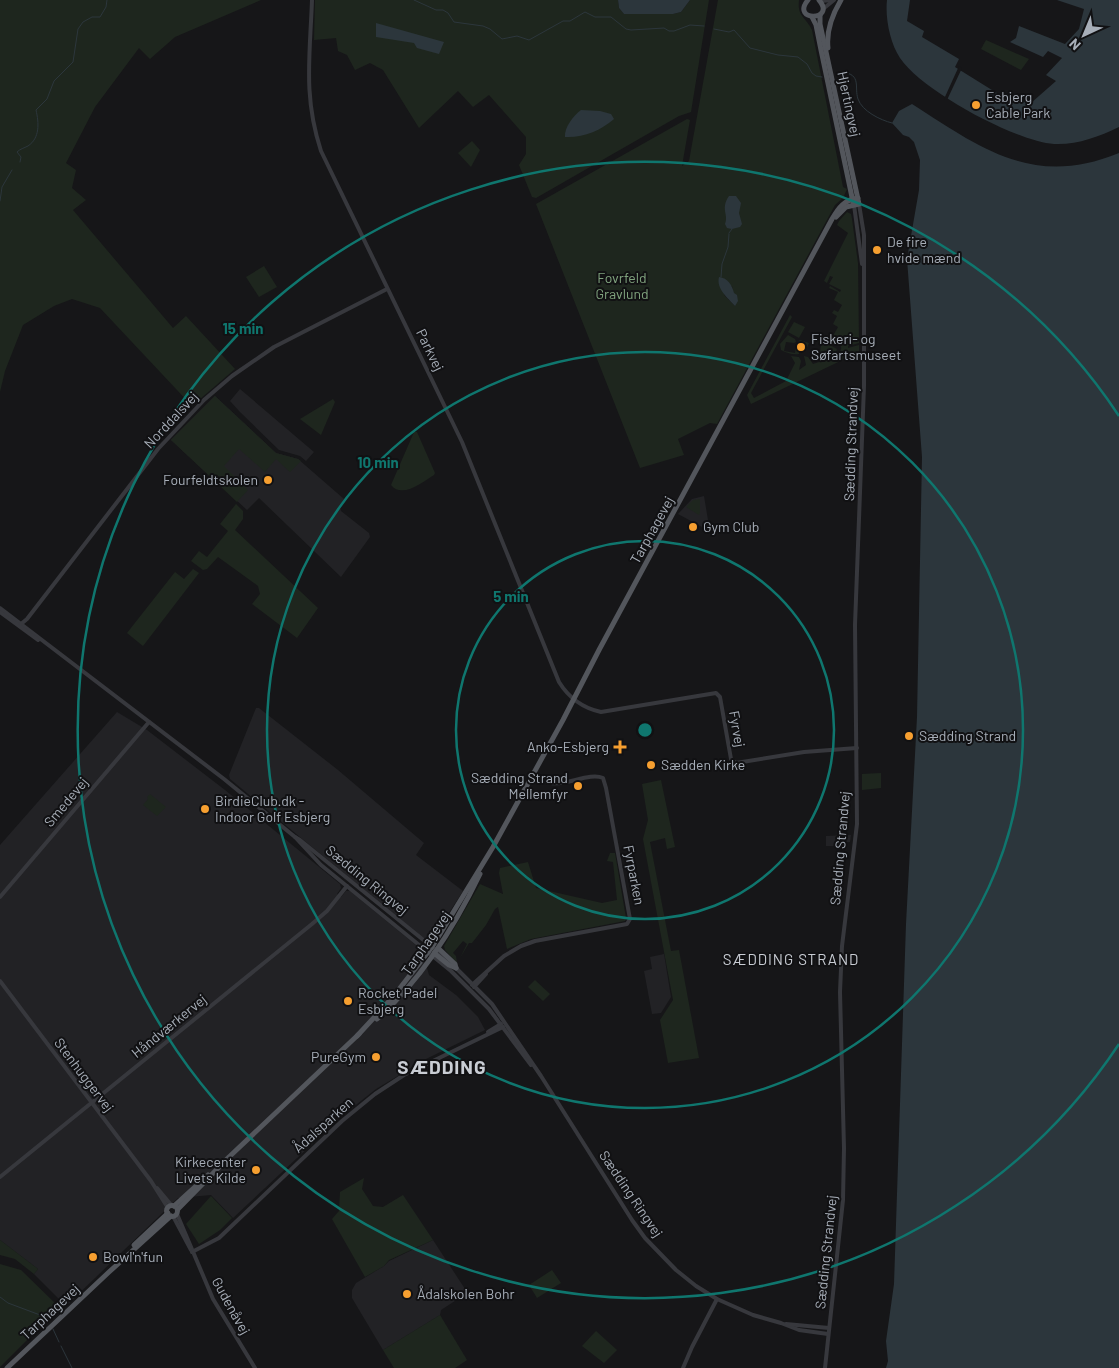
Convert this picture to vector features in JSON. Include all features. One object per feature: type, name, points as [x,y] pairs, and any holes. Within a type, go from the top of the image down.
[{"type":"main road","name":"Hjertingvej","points":[[807,0],[804,6],[805,12],[812,17],[816,25],[855,198]]},
{"type":"main road","name":"Hjertingvej","points":[[820,0],[822,12],[820,24],[855,198]]},
{"type":"main road","points":[[833,83],[827,43],[828,30],[831,20],[842,0]]},
{"type":"main road","points":[[812,17],[822,12]]},
{"type":"main road","name":"Sædding Strandvej","points":[[855,198],[857,205]]},
{"type":"main road","name":"Tarphagevej","points":[[434,952],[450,918],[493,847],[574,700],[837,210],[842,204],[855,198]]},
{"type":"main road","name":"Tarphagevej","points":[[830,224],[842,210],[857,205]]},
{"type":"main road","name":"Tarphagevej","points":[[357,1036],[434,952],[456,921],[493,847]]},
{"type":"main road","points":[[434,952],[455,964],[456,968]]},
{"type":"main road","points":[[410,986],[414,984],[434,961],[434,952]]},
{"type":"main road","points":[[410,986],[434,952]]},
{"type":"main road","name":"Tarphagevej","points":[[7,1368],[410,986]]},
{"type":"street","name":"Parkvej","points":[[312,0],[308,80],[313,128],[321,151],[462,442],[559,682],[574,700]]},
{"type":"street","points":[[820,0],[834,0]]},
{"type":"street","points":[[822,12],[834,0]]},
{"type":"street","name":"Sædding Strandvej","points":[[857,205],[858,237],[863,268]]},
{"type":"street","name":"Sædding Strandvej","points":[[825,1368],[843,1200],[844,1148],[840,992],[842,946],[857,824],[855,625],[864,410],[864,235],[857,205]]},
{"type":"street","points":[[857,223],[864,235],[858,237]]},
{"type":"street","name":"Norddalsvej","points":[[25,623],[158,450],[204,400],[232,376],[274,347],[387,289]]},
{"type":"street","name":"Sædding Ringvej","points":[[0,610],[23,627],[25,623],[63,657]]},
{"type":"street","name":"Sædding Ringvej","points":[[0,610],[224,779],[295,837],[434,952],[504,1024]]},
{"type":"street","name":"Fyrvej","points":[[574,700],[585,707],[601,712],[716,693],[720,697],[731,759],[736,763],[804,752],[857,748]]},
{"type":"street","name":"Smedevej","points":[[0,897],[149,722]]},
{"type":"street","name":"Fyrparken","points":[[470,989],[504,956],[520,946],[536,941],[627,924],[630,919],[603,778],[596,776],[558,784],[544,781],[533,775]]},
{"type":"street","name":"Sædding Ringvej","points":[[295,837],[321,865],[434,952]]},
{"type":"street","name":"Håndværkervej","points":[[0,1177],[312,924],[327,911],[347,886]]},
{"type":"street","name":"Sædding Ringvej","points":[[456,968],[474,985],[504,1024],[522,1054],[541,1076],[623,1206],[646,1238],[676,1270],[696,1286],[717,1299],[753,1315],[800,1330],[828,1334]]},
{"type":"street","name":"Stenhuggervej","points":[[0,981],[172,1211]]},
{"type":"street","name":"Ådalsparken","points":[[192,1252],[219,1238],[342,1121],[375,1094],[404,1075],[484,1036],[504,1024]]},
{"type":"street","name":"Gudenåvej","points":[[172,1211],[213,1299],[255,1368]]},
{"type":"street","points":[[683,1368],[717,1299]]},
{"type":"street","name":"Sædding Ringvej","points":[[781,1323],[829,1328]]},
{"type":"shaded area","points":[[618,0],[690,0],[681,12],[673,14],[624,14],[619,8]]},
{"type":"shaded area","points":[[887,0],[910,0],[907,21],[924,31],[922,37],[959,59],[955,67],[1008,100],[1015,93],[1031,103],[1056,81],[1046,75],[1062,58],[1048,51],[1043,57],[1010,42],[1016,38],[1019,26],[1065,44],[1079,29],[1084,9],[1057,0],[1119,0],[1119,127],[1087,140],[1054,144],[1037,141],[1017,134],[971,112],[928,85],[911,71],[900,58],[893,45],[889,30]]},
{"type":"shaded area","points":[[376,23],[444,42],[439,54],[417,48],[414,43],[376,37]]},
{"type":"shaded area","points":[[912,104],[986,149],[1035,165],[1061,166],[1089,163],[1119,153],[1119,1368],[886,1368],[888,1361],[886,1341],[894,1284],[906,924],[917,717],[922,457],[907,259],[919,190],[920,160],[914,142],[909,137],[903,135],[892,123],[899,111]]},
{"type":"shaded area","points":[[581,110],[600,111],[611,114],[614,119],[591,133],[565,137],[570,122]]},
{"type":"shaded area","points":[[729,196],[736,196],[741,203],[739,213],[742,224],[740,227],[732,229],[727,228],[725,224],[725,204]]},
{"type":"shaded area","points":[[719,277],[727,280],[737,295],[738,301],[735,306],[721,289]]},
{"type":"shaded area","points":[[240,389],[314,452],[306,461],[300,456],[279,450],[240,412],[230,401]]},
{"type":"shaded area","name":"Fourfeldtskolen","points":[[215,396],[276,453],[298,459],[344,499],[340,507],[341,511],[369,533],[370,537],[341,577],[259,498],[247,510],[171,440]]},
{"type":"shaded area","points":[[704,496],[709,526],[702,527],[678,514],[692,499]]},
{"type":"shaded area","points":[[256,708],[259,708],[338,770],[424,843],[416,855],[463,891],[429,944],[230,779],[229,775]]},
{"type":"shaded area","points":[[117,712],[147,730],[225,790],[340,884],[341,888],[337,894],[341,897],[346,891],[350,891],[422,950],[429,975],[456,995],[478,1017],[485,1030],[426,1059],[376,1089],[342,1116],[233,1218],[211,1195],[178,1198],[66,1306],[34,1274],[38,1269],[0,1240],[0,845]]},
{"type":"shaded area","points":[[851,835],[850,842],[845,842],[845,846],[826,846],[826,836]]},
{"type":"shaded area","points":[[664,954],[671,997],[661,1013],[652,1014],[644,971],[652,969],[650,957]]},
{"type":"shaded area","name":"Ådalskolen Bohr","points":[[433,1240],[465,1289],[461,1297],[441,1310],[440,1315],[383,1350],[352,1298],[352,1290],[356,1283],[389,1261]]},
{"type":"green space","points":[[0,0],[261,0],[175,37],[150,59],[139,48],[95,107],[66,163],[76,170],[72,188],[86,200],[73,210],[173,328],[186,316],[235,369],[192,406],[100,308],[72,299],[54,306],[23,325],[5,371],[0,392]]},
{"type":"green space","points":[[315,0],[618,0],[619,8],[624,14],[673,14],[681,12],[690,0],[709,0],[691,112],[679,116],[536,198],[532,197],[519,165],[526,154],[526,137],[489,95],[473,107],[458,91],[419,128],[383,70],[370,63],[355,70],[347,55],[338,51],[336,38],[314,40]]},
{"type":"green space","name":"Fovrfeld Gravlund","points":[[718,0],[799,0],[799,10],[812,30],[843,187],[847,189],[843,198],[835,205],[717,424],[710,423],[678,439],[684,455],[640,468],[536,204],[687,119],[690,120],[682,166],[689,161]],"holes":[[[732,286],[735,306],[725,296],[722,289]]]},
{"type":"green space","points":[[986,40],[1029,59],[1021,70],[981,49]]},
{"type":"green space","points":[[472,141],[480,150],[471,167],[458,153]]},
{"type":"green space","points":[[847,212],[851,214],[858,263],[859,343],[848,346],[848,348],[859,345],[859,352],[751,404],[747,395],[790,315],[792,317],[751,393],[754,398],[786,381],[795,363],[791,356],[799,357],[801,361],[799,370],[806,365],[804,356],[808,357],[813,364],[819,362],[821,344],[816,341],[817,338],[837,349],[836,352],[840,352],[841,347],[833,336],[838,327],[833,324],[837,316],[832,313],[834,310],[838,312],[842,305],[834,300],[838,292],[829,288],[830,286],[840,292],[841,290],[829,284],[833,277],[830,276],[827,283],[824,281],[848,233],[837,225]]},
{"type":"green space","points":[[264,266],[277,287],[259,297],[246,277]]},
{"type":"green space","points":[[794,322],[805,327],[799,338],[788,332]]},
{"type":"green space","points":[[788,335],[795,339],[796,342],[786,342],[784,351],[795,353],[796,344],[800,340],[809,343],[806,350],[800,350],[799,354],[790,354],[781,350],[780,344]]},
{"type":"green space","points":[[215,396],[276,453],[301,461],[290,472],[276,459],[265,472],[239,449],[224,466],[248,490],[237,502],[171,440]]},
{"type":"green space","points":[[333,399],[335,402],[321,435],[300,419]]},
{"type":"green space","points":[[414,432],[417,432],[435,473],[412,488],[407,490],[396,489],[391,485]]},
{"type":"green space","points":[[700,499],[699,515],[686,507],[693,500]]},
{"type":"green space","points":[[236,504],[243,511],[243,519],[235,530],[318,608],[297,638],[252,604],[260,594],[258,586],[218,557],[207,569],[203,570],[191,561],[199,551],[207,557],[228,531],[220,524]]},
{"type":"green space","points":[[193,569],[199,573],[143,646],[127,633],[175,572],[184,579]]},
{"type":"green space","points":[[881,773],[881,788],[862,790],[862,774]]},
{"type":"green space","points":[[661,780],[675,847],[667,849],[665,838],[650,842],[671,951],[679,950],[699,1058],[668,1063],[660,1020],[673,1000],[643,839],[648,820],[642,784]]},
{"type":"green space","points":[[150,794],[166,807],[157,816],[143,805]]},
{"type":"green space","points":[[610,853],[615,853],[625,921],[531,939],[507,949],[498,907],[472,943],[469,943],[460,958],[467,944],[463,941],[453,953],[456,956],[457,963],[445,950],[444,946],[480,884],[503,894],[499,873],[500,868],[528,862],[536,888],[602,903],[617,900],[613,862],[607,861]]},
{"type":"green space","points":[[535,980],[550,994],[543,1001],[528,987]]},
{"type":"green space","points":[[364,1178],[362,1189],[373,1206],[383,1207],[403,1195],[433,1240],[389,1260],[384,1266],[365,1277],[332,1219],[339,1211],[340,1192]]},
{"type":"green space","points":[[211,1196],[232,1218],[220,1230],[199,1244],[186,1224]]},
{"type":"green space","points":[[0,1240],[38,1269],[34,1274],[15,1259],[0,1255]]},
{"type":"green space","points":[[0,1264],[21,1270],[62,1310],[30,1337],[0,1367]]},
{"type":"green space","points":[[552,1270],[561,1283],[537,1298],[529,1285]]},
{"type":"green space","points":[[440,1315],[467,1360],[455,1368],[394,1368],[383,1350]]},
{"type":"green space","points":[[596,1331],[617,1350],[604,1363],[582,1346]]},
{"type":"pier","points":[[959,66],[962,68],[947,100],[944,99]]},
{"type":"waterway","points":[[20,162],[21,157],[17,152],[32,143],[37,135],[38,120],[36,110],[47,99],[54,81],[73,62],[78,29],[83,22],[92,17],[100,17],[106,7],[107,0]]},
{"type":"waterway","points":[[414,0],[436,10],[443,10],[448,13],[454,22],[483,26],[490,29],[502,39],[517,36],[529,40],[563,21],[570,21],[585,12],[595,17],[611,17],[626,29],[631,30],[664,28],[674,31],[690,25],[704,26]]},
{"type":"waterway","points":[[714,29],[729,32],[734,30],[750,48],[778,55],[798,57],[807,64],[812,73],[822,77]]},
{"type":"waterway","points":[[843,72],[853,76],[855,79],[858,99],[863,107],[882,120],[892,123]]},
{"type":"waterway","points":[[0,201],[2,187],[12,170]]},
{"type":"waterway","points":[[729,233],[732,229]]},
{"type":"waterway","points":[[721,277],[729,234]]},
{"type":"waterway","points":[[0,1297],[8,1303],[48,1318]]},
{"type":"waterway","points":[[53,1329],[59,1342]]},
{"type":"waterway","points":[[61,1346],[72,1368]]},
{"type":"place","name":"Esbjerg Cable Park","points":[[976,105]]},
{"type":"place","name":"De fire hvide mænd","points":[[877,250]]},
{"type":"place","name":"Fiskeri- og Søfartsmuseet","points":[[801,347]]},
{"type":"place","name":"Fourfeldtskolen","points":[[268,480]]},
{"type":"place","name":"Gym Club","points":[[693,527]]},
{"type":"place","name":"Sædding Strand","points":[[909,736]]},
{"type":"place","name":"Anko-Esbjerg","points":[[620,747]]},
{"type":"place","name":"Sædden Kirke","points":[[651,765]]},
{"type":"place","name":"Sædding Strand Mellemfyr","points":[[578,786]]},
{"type":"place","name":"BirdieClub.dk - Indoor Golf Esbjerg","points":[[205,809]]},
{"type":"place","name":"Rocket Padel Esbjerg","points":[[348,1001]]},
{"type":"place","name":"PureGym","points":[[376,1057]]},
{"type":"place","name":"Kirkecenter Livets Kilde","points":[[256,1170]]},
{"type":"place","name":"Bowl'n'fun","points":[[93,1257]]},
{"type":"place","name":"Ådalskolen Bohr","points":[[407,1294]]},
{"type":"district","name":"SÆDDING STRAND","points":[[791,960]]},
{"type":"district","name":"SÆDDING","points":[[442,1067]]}]
